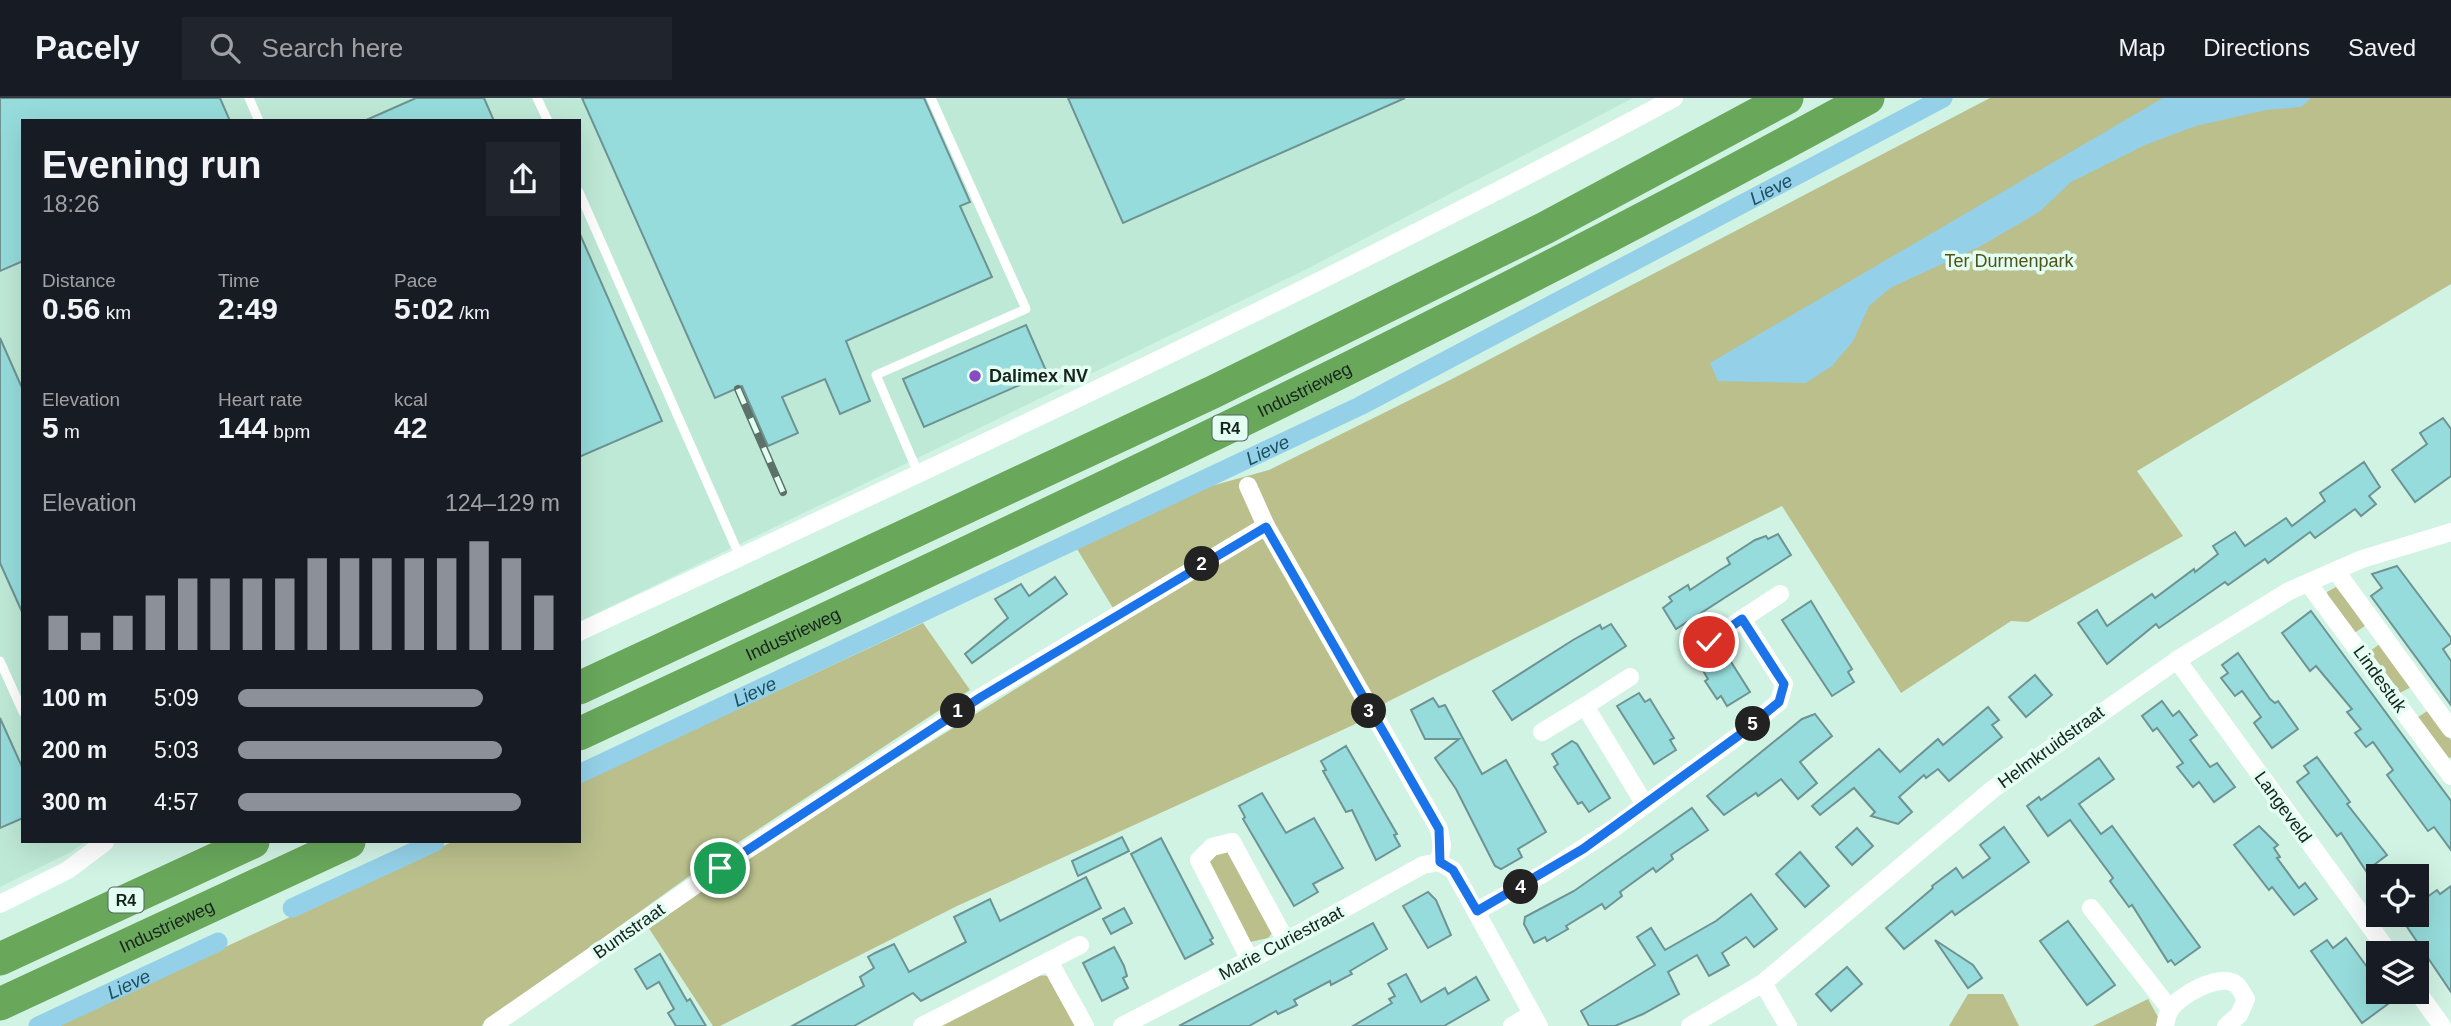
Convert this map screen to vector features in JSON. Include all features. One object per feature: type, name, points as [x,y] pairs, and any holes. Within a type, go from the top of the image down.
[{"type":"highway","name":"R4","points":[[581,687],[1226,386],[1545,228],[1787,98]]},
{"type":"highway","name":"Industrieweg","points":[[581,733],[1225,430],[1651,215],[1868,98]]},
{"type":"highway","name":"R4","points":[[0,959],[251,843]]},
{"type":"highway","name":"Industrieweg","points":[[0,1004],[337,844]]},
{"type":"street","points":[[581,631],[919,475],[1400,241],[1674,98]]},
{"type":"street","points":[[1248,486],[1266,527],[1439,829],[1440,862],[1453,870],[1535,1020],[1512,1026]]},
{"type":"street","name":"Buntstraat","points":[[492,1026],[727,863],[981,697],[1266,527]]},
{"type":"street","name":"Helmkruidstraat","points":[[1690,1026],[1763,983],[1993,789],[2177,660],[2308,583],[2362,559],[2451,532]]},
{"type":"street","name":"Lindestuk","points":[[2336,572],[2451,729]]},
{"type":"street","name":"Lindestuk","points":[[2308,583],[2451,776]]},
{"type":"street","points":[[1709,642],[1780,594]]},
{"type":"street","points":[[1477,911],[1583,849],[1738,736],[1779,702],[1784,684],[1742,619]]},
{"type":"street","name":"Langeveld","points":[[2177,660],[2381,941]]},
{"type":"street","points":[[1542,732],[1630,677]]},
{"type":"street","points":[[1585,706],[1644,803]]},
{"type":"street","points":[[1250,960],[1199,860],[1212,847],[1232,842],[1286,941]]},
{"type":"street","points":[[0,904],[68,870],[85,853],[104,843]]},
{"type":"street","name":"Marie Curiestraat","points":[[1122,1026],[1286,941],[1423,865],[1440,862]]},
{"type":"street","points":[[2091,908],[2168,1018],[2210,981],[2228,981],[2237,985],[2246,999],[2239,1015],[2226,1026]]},
{"type":"street","points":[[922,1026],[1080,945]]},
{"type":"street","points":[[1049,961],[1085,1026]]},
{"type":"street","points":[[1763,983],[1788,1026]]},
{"type":"street","points":[[2426,1004],[2442,1026]]},
{"type":"lane","points":[[249,98],[258,119]]},
{"type":"lane","points":[[537,98],[547,119]]},
{"type":"lane","points":[[919,475],[876,375],[1026,309],[931,98]]},
{"type":"lane","points":[[581,197],[740,557]]},
{"type":"lane","points":[[0,661],[21,708]]},
{"type":"shaded area","points":[[0,98],[1633,98],[1305,270],[581,621],[581,119],[21,119],[21,843],[84,843],[0,887]]},
{"type":"green space","name":"Ter Durmenpark","points":[[1990,98],[2451,98],[2451,284],[2137,471],[2183,536],[2028,622],[2011,621],[1901,693],[1782,506],[1387,702],[1362,721],[957,906],[720,1026],[713,1026],[648,927],[801,823],[1240,549],[1237,533],[1113,608],[1077,549],[1193,491],[1269,470],[1450,380]]},
{"type":"green space","points":[[2336,587],[2366,625],[2353,634],[2328,597],[2327,592]]},
{"type":"green space","points":[[923,623],[970,690],[713,859],[481,1026],[55,1026],[450,843],[581,843],[581,782]]},
{"type":"green space","points":[[2380,644],[2411,687],[2398,694],[2367,653]]},
{"type":"green space","points":[[2429,710],[2451,740],[2451,757],[2447,760],[2415,719]]},
{"type":"green space","points":[[1221,850],[1231,853],[1273,932],[1268,938],[1250,942],[1209,866],[1209,858]]},
{"type":"green space","points":[[1036,975],[1048,976],[1075,1026],[940,1026]]},
{"type":"green space","points":[[1968,994],[2003,994],[2019,1026],[1949,1026]]},
{"type":"green space","points":[[2148,999],[2163,1026],[2093,1026]]},
{"type":"water","points":[[2163,98],[2311,98],[2301,107],[2266,110],[2196,126],[2145,145],[2071,182],[2039,212],[1979,247],[1890,288],[1869,306],[1853,341],[1832,366],[1806,383],[1718,381],[1710,363]]},
{"type":"building","points":[[0,98],[220,98],[229,119],[21,119],[21,262],[0,271]]},
{"type":"building","points":[[416,98],[484,98],[493,119],[369,119]]},
{"type":"building","points":[[582,98],[924,98],[970,202],[960,206],[992,277],[846,341],[870,401],[840,414],[825,379],[782,397],[798,433],[768,446],[742,386],[715,398]]},
{"type":"building","points":[[1068,98],[1405,98],[1123,223]]},
{"type":"building","points":[[581,237],[662,421],[581,456]]},
{"type":"building","name":"Dalimex NV","points":[[1026,325],[1047,373],[924,427],[903,379]]},
{"type":"building","points":[[0,338],[21,385],[21,610],[0,563]]},
{"type":"building","points":[[2443,418],[2451,429],[2451,476],[2415,502],[2392,470],[2427,444],[2420,433]]},
{"type":"building","points":[[2364,462],[2380,487],[2369,496],[2376,504],[2361,516],[2355,509],[2315,538],[2310,532],[2268,563],[2265,559],[2228,585],[2225,582],[2159,628],[2156,624],[2107,664],[2078,623],[2097,610],[2107,626],[2152,594],[2155,598],[2194,569],[2195,572],[2218,554],[2213,546],[2235,532],[2245,546],[2286,518],[2292,526],[2325,501],[2320,493]]},
{"type":"building","points":[[1778,534],[1791,555],[1676,629],[1663,608],[1672,601],[1669,597],[1688,585],[1690,590],[1730,564],[1727,558],[1755,540],[1766,536],[1768,539]]},
{"type":"building","points":[[2397,566],[2451,638],[2451,643],[2443,649],[2451,661],[2451,705],[2371,596],[2382,588],[2372,574]]},
{"type":"building","points":[[1055,577],[1067,594],[972,663],[965,654],[1008,618],[995,599],[1021,584],[1029,596]]},
{"type":"building","points":[[1811,601],[1852,669],[1848,672],[1854,682],[1832,696],[1782,620]]},
{"type":"building","points":[[2311,611],[2451,801],[2451,850],[2434,827],[2428,831],[2387,775],[2393,770],[2373,742],[2366,747],[2355,733],[2361,729],[2347,712],[2352,709],[2316,666],[2310,671],[2282,633]]},
{"type":"building","points":[[1611,624],[1626,646],[1512,720],[1493,691],[1573,640],[1600,625],[1602,629]]},
{"type":"building","points":[[2238,653],[2270,699],[2275,703],[2278,701],[2298,729],[2272,748],[2254,723],[2261,717],[2242,691],[2235,696],[2221,678],[2228,673],[2222,665]]},
{"type":"building","points":[[1726,654],[1750,692],[1727,706],[1721,696],[1717,699],[1705,681],[1708,679],[1702,669]]},
{"type":"building","points":[[2035,675],[2052,695],[2026,717],[2009,697]]},
{"type":"building","points":[[1639,693],[1645,702],[1650,699],[1674,738],[1670,740],[1676,750],[1654,764],[1617,706]]},
{"type":"building","points":[[1433,698],[1439,707],[1445,705],[1482,774],[1506,760],[1546,832],[1518,849],[1522,857],[1501,869],[1495,866],[1456,789],[1435,758],[1459,739],[1425,739],[1411,710]]},
{"type":"building","points":[[2162,701],[2173,716],[2179,711],[2197,735],[2190,740],[2210,767],[2217,763],[2235,787],[2214,802],[2199,782],[2193,787],[2177,767],[2183,763],[2157,728],[2153,731],[2142,716]]},
{"type":"building","points":[[1988,707],[1999,720],[1992,725],[2002,737],[1949,781],[1938,769],[1926,778],[1924,775],[1899,797],[1912,812],[1898,824],[1871,816],[1875,812],[1854,788],[1820,815],[1812,806],[1879,749],[1900,772],[1938,739],[1943,745]]},
{"type":"building","points":[[1815,714],[1832,736],[1800,762],[1817,783],[1798,799],[1781,779],[1724,815],[1707,796],[1802,719]]},
{"type":"building","points":[[0,718],[21,765],[21,819],[0,828]]},
{"type":"building","points":[[1572,741],[1577,744],[1610,798],[1589,812],[1582,802],[1578,804],[1554,767],[1558,764],[1552,754]]},
{"type":"building","points":[[1346,746],[1397,834],[1394,835],[1400,846],[1376,860],[1352,810],[1346,812],[1323,771],[1326,770],[1321,761]]},
{"type":"building","points":[[2317,757],[2350,802],[2347,804],[2387,855],[2375,864],[2366,864],[2366,871],[2341,833],[2337,836],[2297,782],[2309,773],[2304,766]]},
{"type":"building","points":[[2099,758],[2114,779],[2079,804],[2101,834],[2112,826],[2200,947],[2175,965],[2171,960],[2168,962],[2132,905],[2129,907],[2110,881],[2113,878],[2070,820],[2048,836],[2027,806],[2039,797],[2041,800]]},
{"type":"building","points":[[1262,793],[1286,833],[1314,818],[1343,868],[1313,884],[1318,892],[1294,906],[1243,819],[1245,817],[1239,806]]},
{"type":"building","points":[[1692,808],[1708,830],[1671,855],[1673,859],[1656,872],[1653,868],[1620,892],[1622,896],[1605,909],[1602,904],[1566,926],[1568,929],[1547,941],[1545,937],[1534,943],[1524,924],[1525,917],[1574,891]]},
{"type":"building","points":[[2259,826],[2278,845],[2274,848],[2280,857],[2277,858],[2299,888],[2305,883],[2317,899],[2294,915],[2272,887],[2269,890],[2234,845]]},
{"type":"building","points":[[2004,827],[2029,862],[1955,915],[1952,911],[1904,949],[1886,928],[1956,868],[1963,878],[1990,858],[1980,845]]},
{"type":"building","points":[[1857,828],[1873,846],[1852,865],[1836,847]]},
{"type":"building","points":[[1122,837],[1129,851],[1078,876],[1072,861]]},
{"type":"building","points":[[1161,838],[1213,938],[1210,940],[1213,944],[1185,959],[1131,854]]},
{"type":"building","points":[[1800,852],[1829,886],[1805,907],[1776,874]]},
{"type":"building","points":[[1086,877],[1101,908],[921,1001],[913,993],[854,1026],[792,1026],[864,986],[860,977],[874,968],[868,957],[875,953],[894,944],[909,972],[966,942],[954,917],[990,899],[1000,921]]},
{"type":"building","points":[[2451,886],[2451,992],[2429,959],[2429,941],[2417,941],[2407,927],[2429,927],[2429,896],[2437,890],[2440,894]]},
{"type":"building","points":[[1428,892],[1436,900],[1451,935],[1428,948],[1403,906]]},
{"type":"building","points":[[1751,894],[1777,929],[1754,947],[1746,937],[1722,953],[1729,965],[1709,976],[1697,955],[1668,972],[1679,994],[1643,1014],[1615,1026],[1589,1026],[1581,1011],[1655,965],[1637,937],[1651,928],[1665,950],[1716,921]]},
{"type":"building","points":[[1124,908],[1132,923],[1111,934],[1103,919]]},
{"type":"building","points":[[2068,921],[2115,985],[2087,1005],[2040,941]]},
{"type":"building","points":[[1373,923],[1387,949],[1350,971],[1352,974],[1331,985],[1330,981],[1294,1000],[1297,1005],[1278,1014],[1276,1011],[1249,1026],[1179,1026]]},
{"type":"building","points":[[2346,938],[2366,966],[2366,1004],[2388,1004],[2362,1023],[2311,951],[2327,940],[2333,948]]},
{"type":"building","points":[[1935,940],[1973,965],[1982,978],[1968,988]]},
{"type":"building","points":[[1114,947],[1124,966],[1127,976],[1123,978],[1128,988],[1102,1001],[1083,963]]},
{"type":"building","points":[[660,954],[687,1001],[690,999],[706,1026],[676,1026],[668,1013],[674,1009],[659,982],[647,989],[635,969]]},
{"type":"building","points":[[1847,967],[1862,984],[1831,1011],[1816,994]]},
{"type":"building","points":[[1406,974],[1421,1002],[1445,988],[1448,994],[1476,977],[1489,1000],[1444,1026],[1353,1026],[1392,1003],[1389,999],[1395,996],[1388,984]]},
{"type":"waterway","name":"Lieve","points":[[581,773],[1360,406],[1943,98]]},
{"type":"waterway","name":"Lieve","points":[[292,908],[433,843]]},
{"type":"waterway","name":"Lieve","points":[[38,1026],[218,942]]},
{"type":"railway","points":[[738,389],[783,492]]},
{"type":"place","name":"Dalimex NV","points":[[975,376]]},
{"type":"route","points":[[720,868],[981,697],[1266,527],[1368,710],[1439,829],[1442,845],[1440,862],[1453,870],[1477,911],[1543,874],[1614,828],[1644,803],[1738,736],[1779,702],[1784,684],[1742,619],[1709,642]]}]
